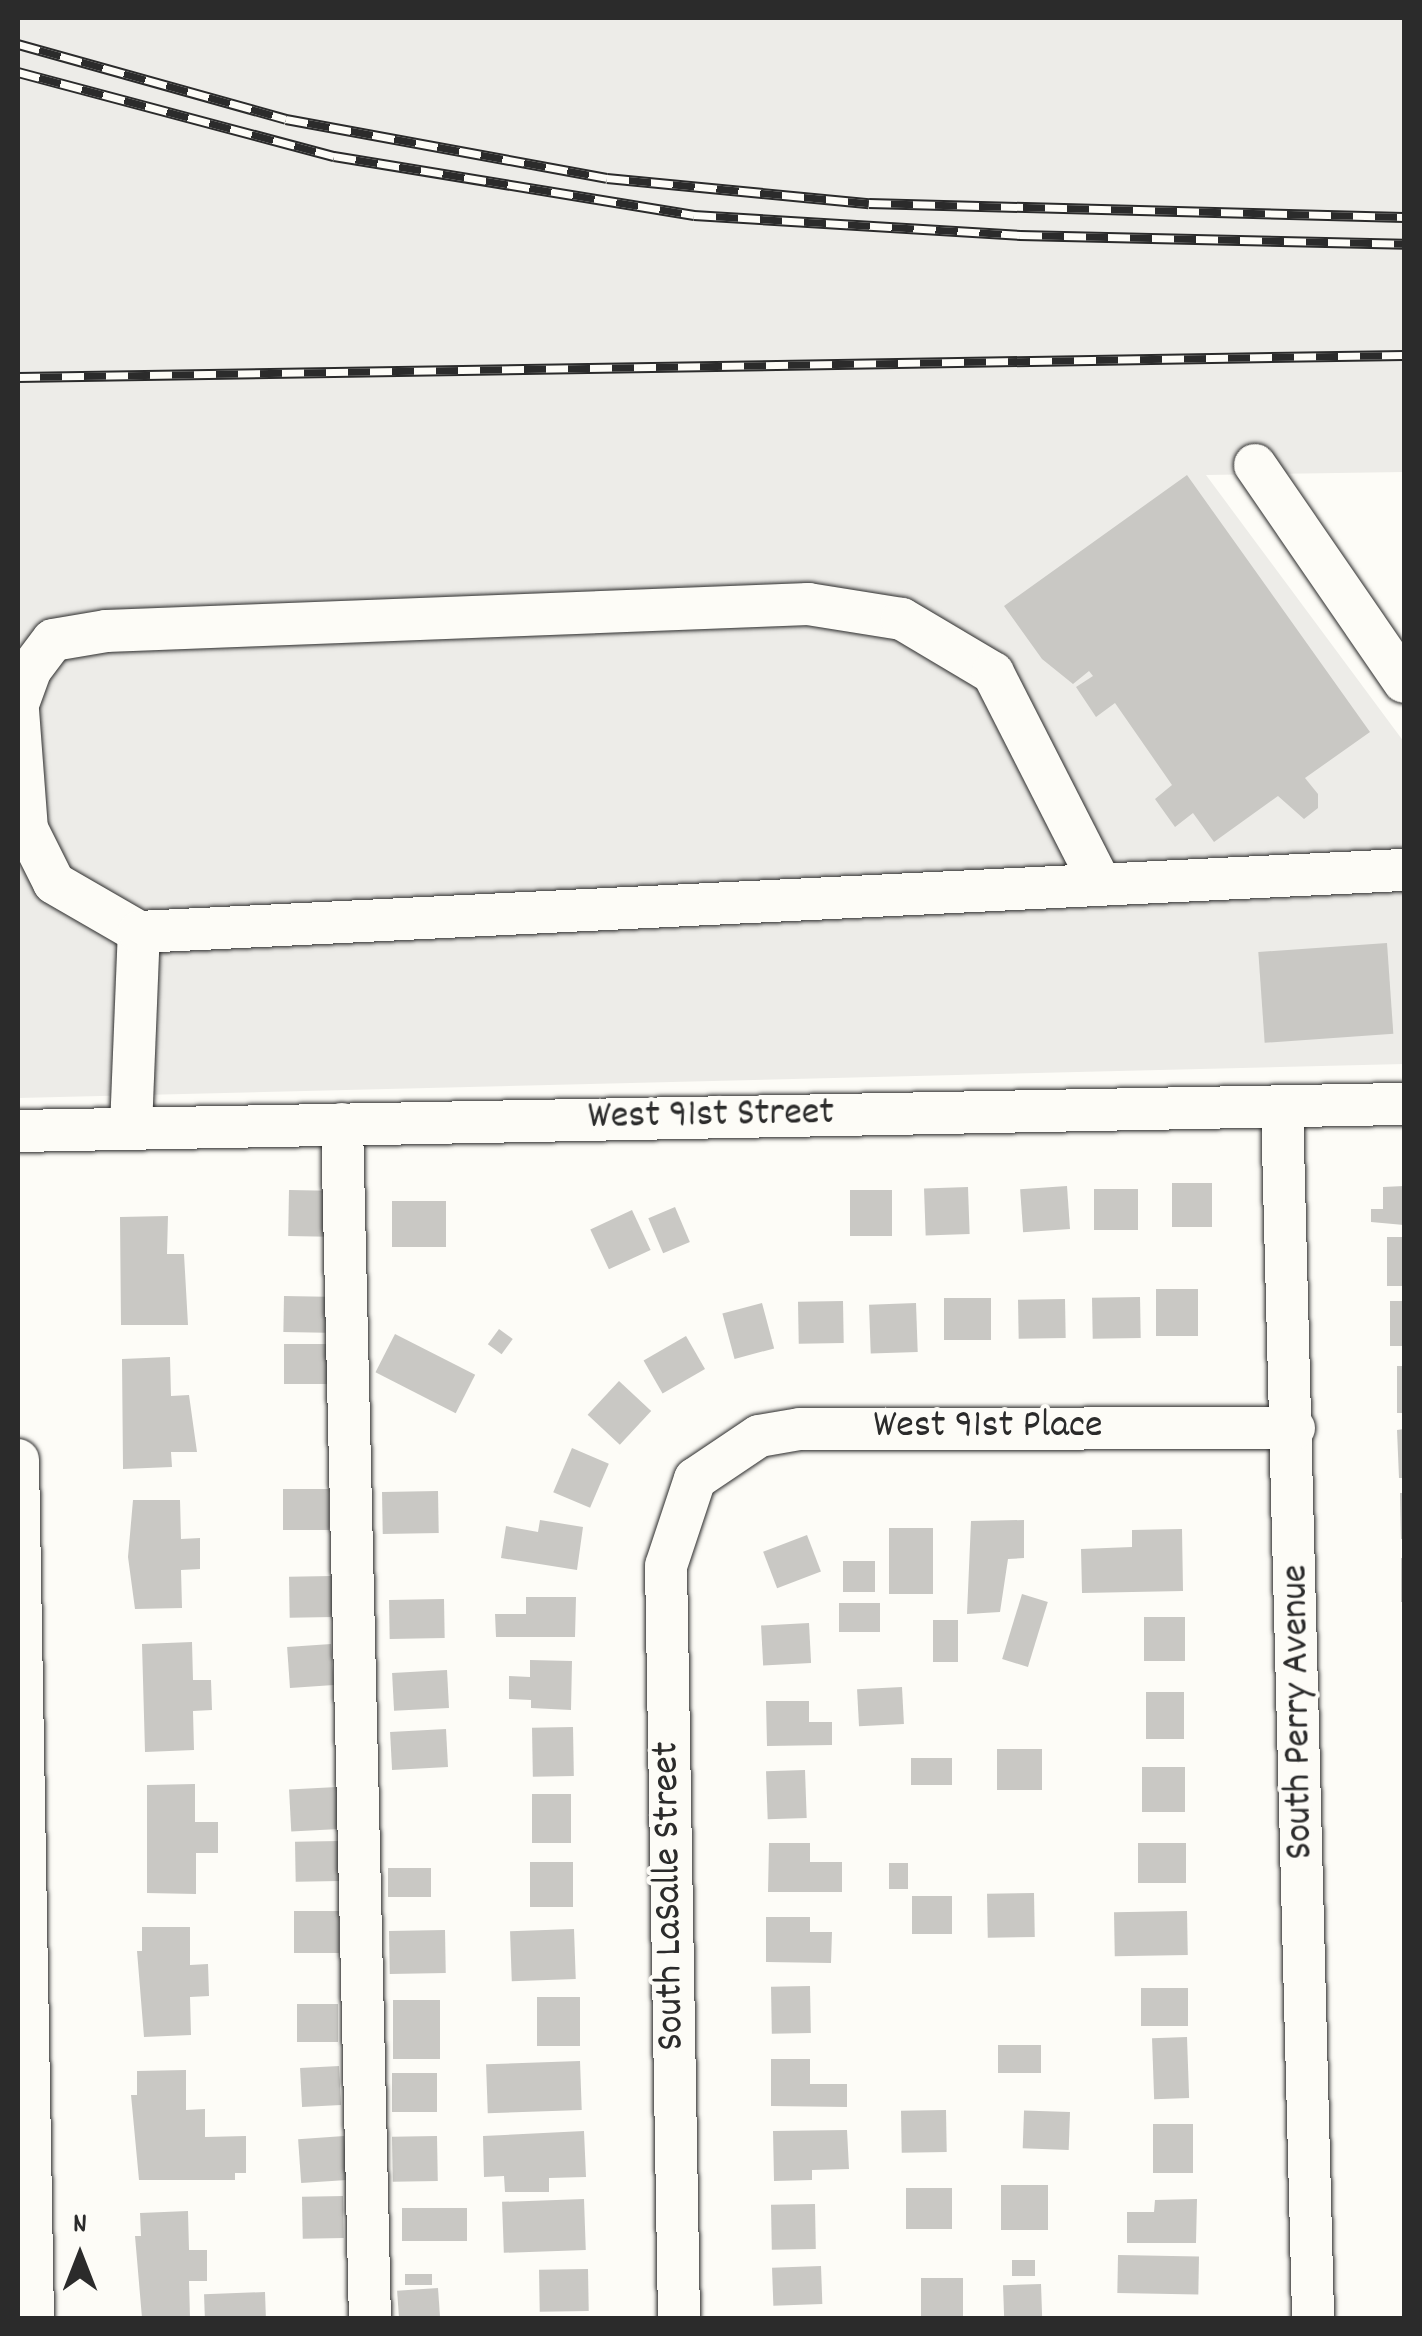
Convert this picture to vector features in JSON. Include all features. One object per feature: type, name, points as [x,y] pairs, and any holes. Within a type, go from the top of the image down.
[{"type":"street","points":[[1255,464],[1404,682]]},
{"type":"street","points":[[1099,880],[993,672],[902,618],[808,604],[106,631],[53,640],[31,669],[18,707],[26,830],[54,883],[139,932],[1099,880],[1404,870]]},
{"type":"street","points":[[131,1128],[139,932]]},
{"type":"street","name":"West 91st Street","points":[[18,1131],[1404,1104]]},
{"type":"street","name":"South Perry Avenue","points":[[1282,1106],[1294,1428],[1314,2318]]},
{"type":"street","points":[[342,1124],[370,2318]]},
{"type":"street","name":"West 91st Place","points":[[696,1479],[759,1436],[800,1429],[1294,1428]]},
{"type":"street","points":[[18,1460],[33,2318]]},
{"type":"street","name":"South LaSalle Street","points":[[679,2318],[666,1566],[696,1479]]},
{"type":"shaded area","points":[[18,18],[1404,18],[1404,472],[1206,475],[1404,742],[1404,1064],[18,1098]]},
{"type":"building","points":[[1187,475],[1370,732],[1305,778],[1318,794],[1318,808],[1304,819],[1278,796],[1214,842],[1193,813],[1175,827],[1155,799],[1172,785],[1115,703],[1096,717],[1076,687],[1093,676],[1089,671],[1073,684],[1042,659],[1004,606]]},
{"type":"building","points":[[1387,943],[1393,1034],[1265,1043],[1258,952]]},
{"type":"building","points":[[1172,1183],[1212,1183],[1212,1227],[1172,1227]]},
{"type":"building","points":[[1067,1186],[1070,1229],[1023,1232],[1020,1189]]},
{"type":"building","points":[[1404,1186],[1404,1225],[1371,1222],[1371,1209],[1383,1209],[1383,1187]]},
{"type":"building","points":[[968,1187],[970,1234],[926,1236],[924,1189]]},
{"type":"building","points":[[1094,1189],[1138,1189],[1138,1230],[1094,1230]]},
{"type":"building","points":[[289,1190],[329,1191],[328,1237],[288,1236]]},
{"type":"building","points":[[850,1190],[892,1190],[892,1236],[850,1236]]},
{"type":"building","points":[[392,1201],[446,1201],[446,1247],[392,1247]]},
{"type":"building","points":[[675,1207],[690,1242],[663,1253],[648,1218]]},
{"type":"building","points":[[632,1210],[651,1250],[609,1269],[590,1229]]},
{"type":"building","points":[[168,1216],[167,1254],[184,1254],[188,1325],[121,1325],[120,1217]]},
{"type":"building","points":[[1387,1237],[1404,1237],[1404,1286],[1387,1286]]},
{"type":"building","points":[[1156,1289],[1198,1289],[1198,1336],[1156,1336]]},
{"type":"building","points":[[284,1296],[326,1297],[325,1333],[283,1332]]},
{"type":"building","points":[[1140,1297],[1141,1338],[1093,1339],[1092,1298]]},
{"type":"building","points":[[944,1298],[991,1298],[991,1340],[944,1340]]},
{"type":"building","points":[[1065,1299],[1066,1338],[1019,1339],[1018,1300]]},
{"type":"building","points":[[843,1301],[844,1343],[799,1344],[798,1302]]},
{"type":"building","points":[[1390,1301],[1404,1301],[1404,1346],[1390,1346]]},
{"type":"building","points":[[762,1303],[774,1348],[735,1359],[722,1314]]},
{"type":"building","points":[[916,1303],[918,1352],[871,1354],[869,1305]]},
{"type":"building","points":[[499,1329],[513,1339],[502,1354],[488,1344]]},
{"type":"building","points":[[395,1334],[475,1375],[456,1413],[375,1372]]},
{"type":"building","points":[[686,1336],[705,1369],[663,1393],[644,1360]]},
{"type":"building","points":[[284,1344],[330,1344],[330,1384],[284,1384]]},
{"type":"building","points":[[170,1357],[171,1396],[189,1395],[197,1452],[171,1452],[172,1467],[123,1469],[122,1359]]},
{"type":"building","points":[[1397,1366],[1404,1366],[1404,1413],[1397,1413]]},
{"type":"building","points":[[619,1381],[651,1411],[620,1445],[588,1415]]},
{"type":"building","points":[[1404,1429],[1404,1478],[1399,1478],[1397,1430]]},
{"type":"building","points":[[572,1448],[609,1464],[590,1508],[553,1492]]},
{"type":"building","points":[[283,1489],[329,1489],[329,1530],[283,1530]]},
{"type":"building","points":[[438,1491],[439,1533],[383,1534],[382,1492]]},
{"type":"building","points":[[1400,1493],[1404,1493],[1404,1539],[1401,1539]]},
{"type":"building","points":[[133,1500],[180,1500],[181,1539],[200,1538],[200,1569],[181,1570],[182,1608],[135,1609],[128,1557]]},
{"type":"building","points":[[540,1520],[583,1527],[577,1570],[501,1558],[506,1526],[538,1532]]},
{"type":"building","points":[[1024,1520],[1024,1558],[1008,1559],[1000,1612],[967,1614],[971,1521]]},
{"type":"building","points":[[889,1528],[933,1528],[933,1594],[889,1594]]},
{"type":"building","points":[[1182,1529],[1183,1591],[1082,1593],[1081,1549],[1132,1547],[1132,1530]]},
{"type":"building","points":[[807,1535],[821,1571],[777,1588],[763,1552]]},
{"type":"building","points":[[1404,1558],[1404,1602],[1401,1602]]},
{"type":"building","points":[[843,1561],[875,1561],[875,1592],[843,1592]]},
{"type":"building","points":[[332,1576],[333,1617],[290,1618],[289,1577]]},
{"type":"building","points":[[1022,1594],[1048,1602],[1028,1667],[1002,1659]]},
{"type":"building","points":[[526,1597],[576,1597],[575,1637],[496,1637],[495,1614],[526,1614]]},
{"type":"building","points":[[444,1599],[445,1638],[390,1639],[389,1600]]},
{"type":"building","points":[[839,1603],[880,1603],[880,1632],[839,1632]]},
{"type":"building","points":[[1144,1617],[1185,1617],[1185,1661],[1144,1661]]},
{"type":"building","points":[[933,1620],[958,1620],[958,1662],[933,1662]]},
{"type":"building","points":[[809,1623],[811,1663],[763,1665],[761,1626]]},
{"type":"building","points":[[192,1642],[193,1680],[211,1680],[212,1710],[193,1711],[194,1750],[145,1752],[142,1644]]},
{"type":"building","points":[[331,1644],[334,1685],[290,1688],[287,1647]]},
{"type":"building","points":[[530,1660],[572,1661],[571,1710],[531,1708],[531,1700],[509,1699],[509,1676],[530,1677]]},
{"type":"building","points":[[447,1670],[449,1708],[394,1711],[392,1673]]},
{"type":"building","points":[[902,1687],[904,1724],[859,1726],[857,1689]]},
{"type":"building","points":[[1146,1692],[1184,1692],[1184,1739],[1146,1739]]},
{"type":"building","points":[[766,1701],[809,1701],[809,1722],[832,1722],[832,1745],[767,1746]]},
{"type":"building","points":[[573,1727],[574,1776],[533,1777],[532,1728]]},
{"type":"building","points":[[446,1729],[448,1767],[392,1770],[390,1732]]},
{"type":"building","points":[[997,1749],[1042,1749],[1042,1790],[997,1790]]},
{"type":"building","points":[[911,1758],[952,1758],[952,1785],[911,1785]]},
{"type":"building","points":[[1142,1767],[1185,1767],[1185,1812],[1142,1812]]},
{"type":"building","points":[[805,1770],[807,1818],[768,1819],[766,1771]]},
{"type":"building","points":[[195,1784],[195,1822],[218,1822],[218,1853],[196,1853],[196,1894],[147,1893],[147,1785]]},
{"type":"building","points":[[337,1787],[339,1829],[291,1831],[289,1790]]},
{"type":"building","points":[[532,1794],[571,1794],[571,1843],[532,1843]]},
{"type":"building","points":[[339,1841],[340,1881],[296,1882],[295,1842]]},
{"type":"building","points":[[769,1843],[810,1843],[810,1862],[842,1862],[842,1892],[768,1892]]},
{"type":"building","points":[[1138,1843],[1186,1843],[1186,1883],[1138,1883]]},
{"type":"building","points":[[530,1862],[573,1862],[573,1907],[530,1907]]},
{"type":"building","points":[[889,1863],[908,1863],[908,1889],[889,1889]]},
{"type":"building","points":[[388,1868],[431,1868],[431,1897],[388,1897]]},
{"type":"building","points":[[1034,1893],[1035,1937],[988,1938],[987,1894]]},
{"type":"building","points":[[912,1896],[952,1896],[952,1934],[912,1934]]},
{"type":"building","points":[[294,1911],[339,1911],[339,1953],[294,1953]]},
{"type":"building","points":[[1187,1911],[1188,1955],[1115,1956],[1114,1912]]},
{"type":"building","points":[[766,1917],[810,1917],[810,1932],[832,1932],[831,1963],[766,1962]]},
{"type":"building","points":[[142,1927],[190,1927],[190,1965],[208,1964],[209,1996],[190,1997],[191,2035],[144,2037],[137,1951],[142,1951]]},
{"type":"building","points":[[574,1929],[576,1979],[512,1981],[510,1931]]},
{"type":"building","points":[[445,1930],[446,1973],[390,1974],[389,1931]]},
{"type":"building","points":[[810,1986],[811,2033],[772,2034],[771,1987]]},
{"type":"building","points":[[1141,1988],[1188,1988],[1188,2026],[1141,2026]]},
{"type":"building","points":[[537,1997],[580,1997],[580,2046],[537,2046]]},
{"type":"building","points":[[393,2000],[440,2000],[440,2059],[393,2059]]},
{"type":"building","points":[[297,2004],[338,2004],[338,2042],[297,2042]]},
{"type":"building","points":[[1187,2037],[1189,2098],[1154,2099],[1152,2038]]},
{"type":"building","points":[[998,2045],[1041,2045],[1041,2073],[998,2073]]},
{"type":"building","points":[[771,2059],[810,2059],[810,2084],[847,2084],[847,2107],[771,2106]]},
{"type":"building","points":[[580,2061],[582,2110],[488,2113],[486,2064]]},
{"type":"building","points":[[339,2066],[341,2105],[302,2107],[300,2068]]},
{"type":"building","points":[[186,2070],[186,2110],[205,2109],[205,2137],[246,2136],[246,2173],[235,2173],[235,2180],[139,2180],[131,2095],[137,2095],[137,2071]]},
{"type":"building","points":[[392,2073],[437,2073],[437,2112],[392,2112]]},
{"type":"building","points":[[946,2110],[947,2152],[902,2153],[901,2111]]},
{"type":"building","points":[[1024,2110],[1070,2112],[1069,2150],[1023,2148]]},
{"type":"building","points":[[1153,2124],[1193,2124],[1193,2173],[1153,2173]]},
{"type":"building","points":[[847,2130],[849,2169],[812,2170],[812,2180],[774,2181],[773,2131]]},
{"type":"building","points":[[584,2131],[586,2177],[549,2178],[549,2192],[505,2192],[504,2176],[484,2177],[483,2136]]},
{"type":"building","points":[[344,2136],[347,2180],[301,2183],[298,2139]]},
{"type":"building","points":[[437,2136],[438,2181],[393,2182],[392,2137]]},
{"type":"building","points":[[1001,2185],[1048,2185],[1048,2230],[1001,2230]]},
{"type":"building","points":[[906,2188],[952,2188],[952,2229],[906,2229]]},
{"type":"building","points":[[343,2196],[344,2238],[303,2239],[302,2197]]},
{"type":"building","points":[[584,2199],[586,2250],[504,2253],[502,2202]]},
{"type":"building","points":[[1197,2199],[1196,2243],[1127,2243],[1127,2212],[1154,2212],[1155,2200]]},
{"type":"building","points":[[815,2204],[816,2249],[772,2250],[771,2205]]},
{"type":"building","points":[[402,2208],[467,2208],[467,2241],[402,2241]]},
{"type":"building","points":[[188,2211],[189,2250],[207,2250],[207,2281],[189,2281],[190,2318],[142,2318],[135,2236],[141,2236],[140,2213]]},
{"type":"building","points":[[1118,2255],[1199,2256],[1198,2294],[1117,2293]]},
{"type":"building","points":[[1012,2260],[1035,2260],[1035,2276],[1012,2276]]},
{"type":"building","points":[[821,2266],[822,2304],[773,2306],[772,2268]]},
{"type":"building","points":[[588,2269],[589,2311],[540,2312],[539,2270]]},
{"type":"building","points":[[405,2274],[432,2274],[432,2285],[405,2285]]},
{"type":"building","points":[[921,2278],[963,2278],[963,2318],[921,2318]]},
{"type":"building","points":[[1041,2284],[1042,2318],[1004,2318],[1003,2285]]},
{"type":"building","points":[[438,2288],[440,2318],[399,2318],[397,2291]]},
{"type":"building","points":[[265,2292],[266,2318],[205,2318],[204,2294]]},
{"type":"railway","points":[[18,44],[286,119],[607,178],[869,203],[1404,217]]},
{"type":"railway","points":[[18,72],[334,156],[694,215],[1020,235],[1404,244]]},
{"type":"railway","points":[[18,377],[1404,355]]}]
